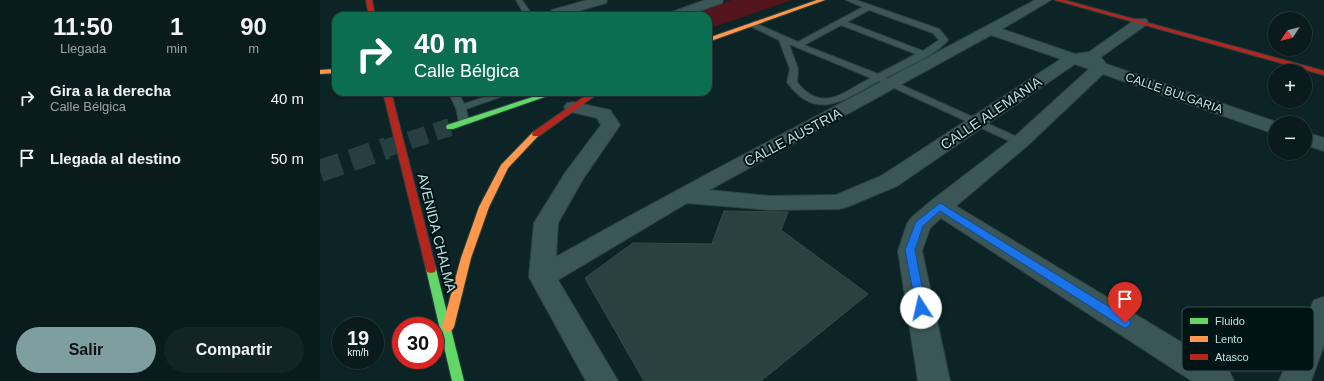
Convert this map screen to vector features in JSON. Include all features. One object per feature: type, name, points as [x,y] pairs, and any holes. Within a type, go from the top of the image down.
[{"type":"main road","points":[[369,0],[371,12]]},
{"type":"main road","points":[[712,39],[822,0]]},
{"type":"main road","points":[[1058,0],[1324,73]]},
{"type":"main road","points":[[320,72],[332,71]]},
{"type":"main road","name":"AVENIDA CHALMA","points":[[389,96],[458,381]]},
{"type":"main road","points":[[450,127],[543,96]]},
{"type":"main road","points":[[447,332],[459,280],[472,236],[504,167],[545,128],[590,96]]},
{"type":"street","points":[[555,11],[601,0]]},
{"type":"street","points":[[685,12],[717,0]]},
{"type":"street","name":"CALLE AUSTRIA","points":[[542,277],[682,195],[886,81],[990,30],[1045,0]]},
{"type":"street","name":"CALLE ALEMANIA","points":[[682,195],[770,203],[839,202],[889,181],[1072,59],[1096,62],[1141,22]]},
{"type":"street","points":[[990,30],[1072,59]]},
{"type":"street","points":[[934,381],[910,250],[919,224],[1020,142],[1096,62]]},
{"type":"street","name":"CALLE BULGARIA","points":[[1096,62],[1268,125]]},
{"type":"street","points":[[573,107],[604,114],[611,125],[573,178],[546,223],[542,277],[602,381]]},
{"type":"street","points":[[1312,141],[1324,145]]},
{"type":"street","points":[[940,206],[1182,358]]},
{"type":"street","points":[[1318,343],[1324,308]]},
{"type":"street","points":[[1202,371],[1218,381]]},
{"type":"street","points":[[1295,381],[1301,371]]},
{"type":"lane","points":[[519,0],[526,12]]},
{"type":"lane","points":[[783,39],[794,70],[792,82],[800,94],[824,103],[834,101],[886,81],[944,40],[936,31],[849,0]]},
{"type":"lane","points":[[798,45],[869,7]]},
{"type":"lane","points":[[840,22],[923,54]]},
{"type":"lane","points":[[752,25],[886,81],[1020,142]]},
{"type":"lane","points":[[455,96],[461,108],[464,122]]},
{"type":"lane","points":[[461,108],[496,96]]},
{"type":"shaded area","points":[[731,0],[792,0],[712,28],[712,12],[700,12]]},
{"type":"building","points":[[724,211],[788,212],[781,230],[868,294],[761,381],[644,381],[585,278],[633,243],[712,244]]},
{"type":"tunnel","points":[[387,148],[450,127]]},
{"type":"tunnel","points":[[320,171],[387,148]]},
{"type":"traffic: fast","points":[[450,127],[543,96]]},
{"type":"traffic: fast","points":[[431,269],[458,381]]},
{"type":"traffic: slow","points":[[712,39],[822,0]]},
{"type":"traffic: slow","points":[[320,72],[332,71]]},
{"type":"traffic: slow","points":[[448,327],[466,258],[484,207],[504,167],[536,134]]},
{"type":"traffic: jam","points":[[369,0],[371,12]]},
{"type":"traffic: jam","points":[[1058,0],[1324,73]]},
{"type":"traffic: jam","points":[[388,96],[431,269]]},
{"type":"traffic: jam","points":[[536,134],[590,96]]},
{"type":"route","points":[[921,308],[910,250],[919,224],[940,206],[1125,323]]}]
